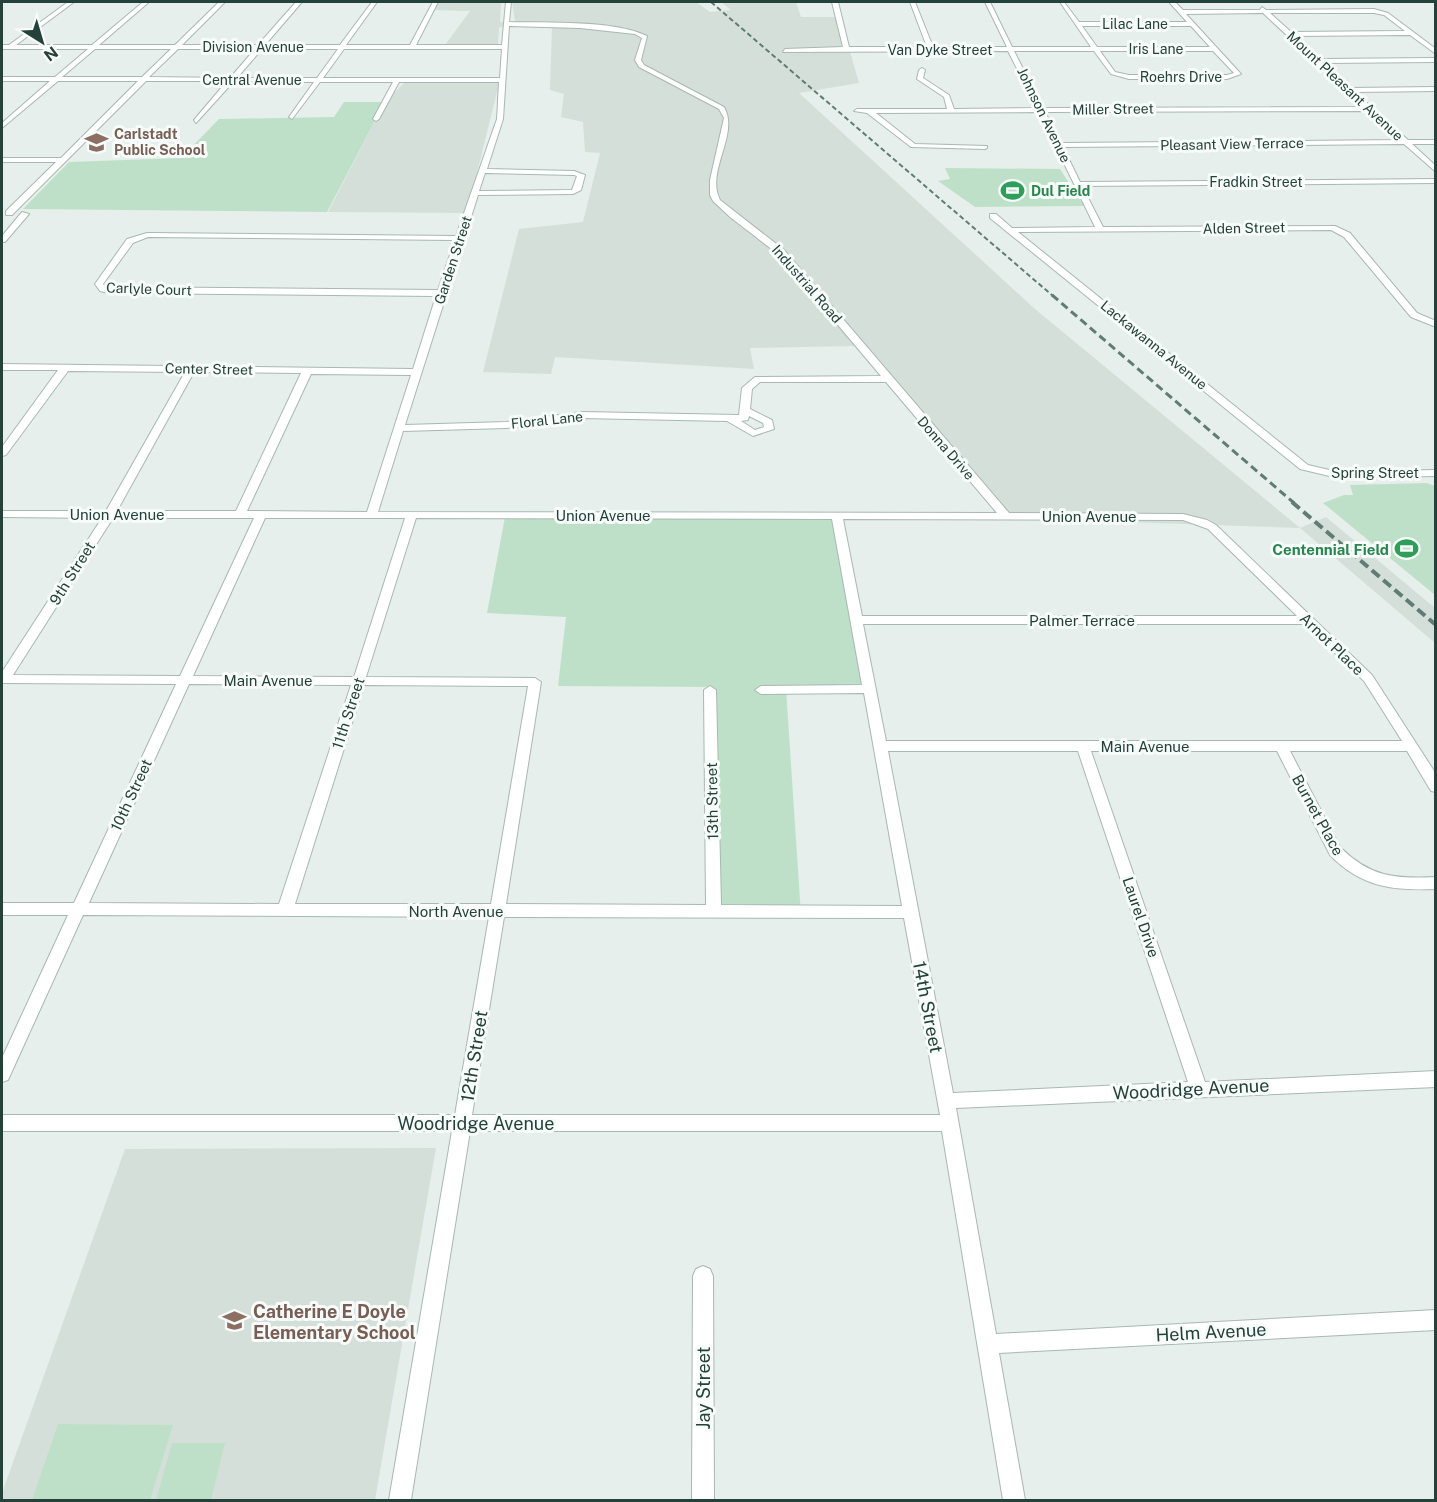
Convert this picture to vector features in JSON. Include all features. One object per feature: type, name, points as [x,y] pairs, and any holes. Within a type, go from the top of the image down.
[{"type":"street","points":[[2,54],[70,2]]},
{"type":"street","points":[[2,126],[146,2]]},
{"type":"street","points":[[5,213],[222,2]]},
{"type":"street","points":[[196,121],[299,2]]},
{"type":"street","points":[[292,117],[375,2]]},
{"type":"street","points":[[412,47],[435,2]]},
{"type":"street","name":"Garden Street","points":[[372,514],[401,428],[441,293],[501,119],[508,2]]},
{"type":"street","points":[[835,2],[846,49]]},
{"type":"street","points":[[912,2],[931,50]]},
{"type":"street","name":"Johnson Avenue","points":[[987,2],[1013,50],[1040,110],[1100,229]]},
{"type":"street","name":"Roehrs Drive","points":[[1062,2],[1110,71],[1123,76],[1227,77],[1238,74],[1172,2]]},
{"type":"street","name":"Mount Pleasant Avenue","points":[[1254,2],[1436,170]]},
{"type":"street","points":[[1182,12],[1370,10],[1386,14],[1436,52]]},
{"type":"street","name":"Industrial Road","points":[[507,24],[625,29],[644,34],[638,60],[641,66],[713,102],[725,113],[727,118],[713,189],[718,204],[781,252],[887,379]]},
{"type":"street","name":"Lilac Lane","points":[[1077,24],[1193,24]]},
{"type":"street","points":[[1289,34],[1411,33]]},
{"type":"street","name":"Division Avenue","points":[[2,46],[505,47]]},
{"type":"street","name":"Van Dyke Street","points":[[785,51],[1095,49]]},
{"type":"street","name":"Iris Lane","points":[[1095,49],[1217,49]]},
{"type":"street","points":[[1318,61],[1436,60]]},
{"type":"street","points":[[921,70],[920,79],[947,96],[951,111]]},
{"type":"street","name":"Central Avenue","points":[[2,80],[503,80]]},
{"type":"street","points":[[376,119],[397,80]]},
{"type":"street","points":[[1348,90],[1436,89]]},
{"type":"street","name":"Miller Street","points":[[857,111],[1369,108]]},
{"type":"street","points":[[869,111],[913,146],[985,147]]},
{"type":"street","name":"Pleasant View Terrace","points":[[1058,145],[1436,142]]},
{"type":"street","points":[[2,160],[62,160]]},
{"type":"street","points":[[475,194],[573,192],[577,190],[581,175],[574,172],[483,171]]},
{"type":"street","name":"Fradkin Street","points":[[1077,184],[1436,181]]},
{"type":"street","points":[[2,240],[25,214],[5,213]]},
{"type":"street","name":"Lackawanna Avenue","points":[[993,216],[1295,461],[1316,471]]},
{"type":"street","name":"Alden Street","points":[[1012,230],[1332,228],[1347,235],[1414,315],[1436,324]]},
{"type":"street","name":"Carlyle Court","points":[[441,293],[108,290],[100,287],[99,284],[127,243],[147,235],[459,238]]},
{"type":"street","name":"Center Street","points":[[2,367],[417,372]]},
{"type":"street","points":[[2,453],[65,368]]},
{"type":"street","name":"9th Street","points":[[2,679],[109,515],[191,369]]},
{"type":"street","points":[[240,514],[307,371]]},
{"type":"street","points":[[745,410],[747,388],[758,379],[887,379]]},
{"type":"street","name":"Donna Drive","points":[[887,379],[1005,516]]},
{"type":"street","name":"Floral Lane","points":[[401,428],[506,425],[581,415],[744,418],[745,410],[768,422],[769,429],[760,433],[747,431],[730,418]]},
{"type":"street","name":"Spring Street","points":[[1316,471],[1338,475],[1436,473]]},
{"type":"street","name":"Union Avenue","points":[[2,514],[1182,517],[1203,522]]},
{"type":"street","name":"11th Street","points":[[285,910],[412,515]]},
{"type":"street","name":"10th Street","points":[[2,1075],[260,516]]},
{"type":"street","name":"14th Street","points":[[837,516],[950,1123],[1014,1500]]},
{"type":"street","name":"Arnot Place","points":[[1203,522],[1212,528],[1368,678],[1436,787]]},
{"type":"street","name":"Palmer Terrace","points":[[856,620],[1308,620]]},
{"type":"street","name":"Main Avenue","points":[[2,679],[535,682]]},
{"type":"street","name":"12th Street","points":[[400,1500],[535,682]]},
{"type":"street","points":[[761,690],[869,689]]},
{"type":"street","name":"13th Street","points":[[710,690],[714,912]]},
{"type":"street","name":"Main Avenue","points":[[880,746],[1411,746]]},
{"type":"street","name":"Laurel Drive","points":[[1083,746],[1199,1089]]},
{"type":"street","name":"Burnet Place","points":[[1281,746],[1335,851],[1343,861],[1373,879],[1390,884],[1436,883]]},
{"type":"street","name":"North Avenue","points":[[2,909],[911,912]]},
{"type":"street","name":"Woodridge Avenue","points":[[946,1101],[1436,1078]]},
{"type":"street","name":"Woodridge Avenue","points":[[2,1123],[950,1123]]},
{"type":"street","name":"Jay Street","points":[[703,1276],[703,1500]]},
{"type":"street","name":"Helm Avenue","points":[[987,1344],[1436,1320]]},
{"type":"shaded area","points":[[433,2],[501,2],[500,22],[515,21],[512,2],[696,2],[710,12],[731,10],[721,2],[796,2],[801,17],[840,17],[859,83],[799,93],[1035,309],[1300,528],[1005,518],[857,346],[750,348],[754,369],[555,357],[551,374],[483,372],[519,229],[583,222],[600,153],[585,152],[583,122],[561,117],[564,94],[550,90],[552,25],[499,27],[498,45],[445,45],[470,11],[431,10]]},
{"type":"shaded area","points":[[500,80],[467,213],[328,212],[385,102],[404,83]]},
{"type":"shaded area","points":[[1326,517],[1435,608],[1435,643],[1300,528]]},
{"type":"shaded area","name":"Catherine E Doyle Elementary School","points":[[436,1148],[375,1500],[2,1500],[2,1493],[125,1149]]},
{"type":"green space","points":[[344,102],[385,102],[327,212],[23,209],[69,162],[181,158],[219,119],[334,117]]},
{"type":"green space","name":"Dul Field","points":[[945,168],[1060,169],[1084,206],[975,207],[938,181],[950,179]]},
{"type":"green space","name":"Centennial Field","points":[[1427,483],[1435,486],[1435,595],[1323,503],[1344,495],[1353,495],[1350,485]]},
{"type":"green space","points":[[505,517],[842,519],[868,693],[786,689],[801,915],[708,915],[714,687],[558,686],[566,617],[487,613]]},
{"type":"green space","points":[[58,1424],[173,1425],[150,1500],[32,1500]]},
{"type":"green space","points":[[172,1443],[225,1443],[211,1500],[156,1500]]},
{"type":"railway","points":[[711,2],[1053,296]]},
{"type":"railway","points":[[1052,295],[1294,503]]},
{"type":"railway","points":[[1292,502],[1436,625]]},
{"type":"place","name":"Carlstadt Public School","points":[[96,142]]},
{"type":"place","name":"Dul Field","points":[[1013,191]]},
{"type":"place","name":"Centennial Field","points":[[1407,549]]},
{"type":"place","name":"Catherine E Doyle Elementary School","points":[[235,1321]]}]
